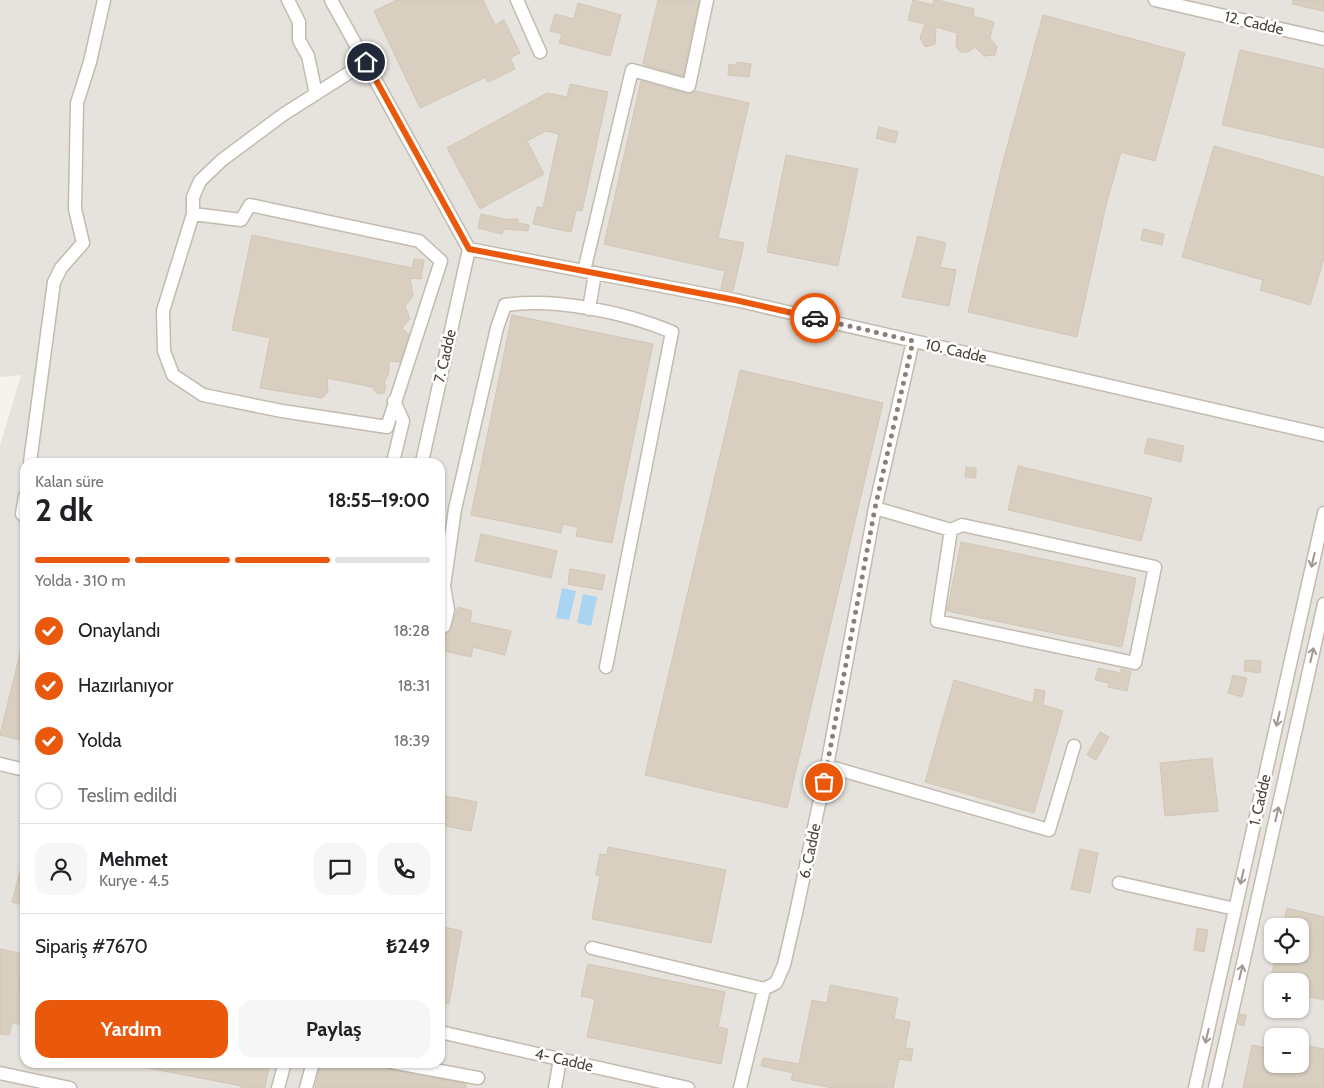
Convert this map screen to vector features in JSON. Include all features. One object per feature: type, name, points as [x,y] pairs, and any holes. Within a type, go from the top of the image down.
[{"type":"street","points":[[31,458],[54,282],[61,268],[83,243],[75,209],[78,103],[90,62],[104,0]]},
{"type":"street","points":[[288,0],[299,22],[299,40],[308,56],[316,94]]},
{"type":"street","points":[[331,0],[469,249]]},
{"type":"street","points":[[517,0],[540,52]]},
{"type":"street","points":[[589,309],[590,272],[632,70],[689,86],[707,0]]},
{"type":"street","name":"12. Cadde","points":[[1155,0],[1324,40]]},
{"type":"street","points":[[193,214],[241,220],[250,205],[419,241],[441,261],[387,427],[282,411],[203,395],[173,374],[164,351],[164,311],[193,214],[193,197],[200,181],[229,155],[284,114],[366,62]]},
{"type":"street","name":"10. Cadde","points":[[469,249],[735,300],[1324,436]]},
{"type":"street","name":"7. Cadde","points":[[423,458],[469,249]]},
{"type":"street","points":[[445,579],[455,509],[497,328],[505,305],[527,302],[589,309],[649,322],[672,332],[606,667]]},
{"type":"street","name":"6. Cadde","points":[[764,989],[776,983],[784,965],[827,766],[875,508],[913,341]]},
{"type":"street","points":[[394,401],[403,421],[394,458]]},
{"type":"street","points":[[875,508],[951,530],[962,525],[1155,568],[1135,663],[937,621],[951,530]]},
{"type":"street","name":"1. Cadde","points":[[1195,1088],[1324,512]]},
{"type":"street","points":[[445,592],[448,610],[445,622]]},
{"type":"street","points":[[1215,1088],[1324,604]]},
{"type":"street","points":[[827,766],[1049,830],[1074,746]]},
{"type":"street","points":[[0,764],[20,769]]},
{"type":"street","points":[[1119,884],[1235,909]]},
{"type":"street","points":[[592,948],[764,989],[740,1088]]},
{"type":"street","name":"4- Cadde","points":[[445,1033],[688,1088]]},
{"type":"street","points":[[555,1088],[560,1059]]},
{"type":"street","points":[[278,1088],[283,1068]]},
{"type":"street","points":[[306,1088],[311,1068]]},
{"type":"street","points":[[424,1068],[478,1078]]},
{"type":"street","points":[[0,1073],[70,1088]]},
{"type":"shaded area","points":[[0,0],[1324,0],[1324,1088],[0,1088],[0,446],[21,375],[0,377]]},
{"type":"water","points":[[562,588],[576,591],[569,620],[556,618]]},
{"type":"water","points":[[583,594],[597,597],[591,626],[577,623]]},
{"type":"building","points":[[397,0],[483,0],[495,25],[504,20],[520,53],[510,58],[515,69],[488,82],[486,77],[420,108],[374,11]]},
{"type":"building","points":[[658,0],[699,0],[683,76],[643,63]]},
{"type":"building","points":[[913,0],[933,5],[934,0],[938,0],[974,9],[973,16],[994,22],[990,38],[997,47],[995,55],[984,56],[975,47],[967,52],[960,52],[956,46],[957,33],[936,27],[935,44],[925,47],[920,38],[925,24],[908,20]]},
{"type":"building","points":[[1293,0],[1324,0],[1324,11],[1292,4]]},
{"type":"building","points":[[578,3],[621,15],[610,56],[559,43],[562,34],[550,31],[555,14],[574,19]]},
{"type":"building","points":[[1043,15],[1185,53],[1155,161],[1121,152],[1105,209],[1077,337],[968,312],[1001,169]]},
{"type":"building","points":[[1240,50],[1324,69],[1324,148],[1222,125]]},
{"type":"building","points":[[737,62],[751,64],[749,77],[728,75],[729,64],[737,65]]},
{"type":"building","points":[[641,81],[687,94],[695,91],[749,103],[718,238],[744,243],[733,291],[721,289],[725,271],[604,244]]},
{"type":"building","points":[[570,84],[608,92],[582,211],[576,210],[571,232],[533,224],[537,207],[543,208],[559,134],[546,131],[527,141],[544,174],[480,209],[447,148],[547,93],[567,97]]},
{"type":"building","points":[[879,127],[898,132],[895,143],[876,138]]},
{"type":"building","points":[[1214,146],[1324,177],[1324,258],[1310,305],[1260,290],[1263,280],[1182,257]]},
{"type":"building","points":[[786,155],[858,169],[838,266],[767,252]]},
{"type":"building","points":[[481,214],[508,220],[518,219],[518,223],[529,225],[528,231],[503,229],[502,234],[478,228]]},
{"type":"building","points":[[1143,229],[1164,234],[1162,245],[1141,240]]},
{"type":"building","points":[[252,235],[412,268],[414,259],[424,260],[421,279],[410,278],[413,296],[405,306],[410,319],[402,328],[409,335],[400,362],[389,361],[389,373],[384,382],[386,387],[384,393],[378,394],[372,387],[327,378],[328,392],[322,398],[260,388],[270,338],[232,330]]},
{"type":"building","points":[[918,236],[946,243],[940,267],[956,270],[949,306],[902,297]]},
{"type":"building","points":[[512,315],[653,344],[612,543],[576,536],[578,527],[563,524],[561,533],[471,515]]},
{"type":"building","points":[[740,370],[883,403],[787,808],[645,775]]},
{"type":"building","points":[[1148,438],[1184,446],[1181,462],[1144,453]]},
{"type":"building","points":[[1018,466],[1152,498],[1141,541],[1008,510]]},
{"type":"building","points":[[966,467],[976,468],[976,478],[965,477]]},
{"type":"building","points":[[481,534],[557,551],[551,578],[475,561]]},
{"type":"building","points":[[961,542],[1136,578],[1122,647],[947,611]]},
{"type":"building","points":[[570,569],[605,575],[602,590],[568,584]]},
{"type":"building","points":[[458,607],[472,611],[470,622],[511,631],[505,655],[473,647],[471,657],[445,651],[445,634],[450,631]]},
{"type":"building","points":[[20,653],[20,740],[0,735]]},
{"type":"building","points":[[1245,660],[1261,661],[1260,673],[1244,671]]},
{"type":"building","points":[[1098,668],[1121,673],[1121,669],[1131,671],[1127,691],[1108,687],[1109,683],[1095,680]]},
{"type":"building","points":[[1233,675],[1247,678],[1242,697],[1228,693]]},
{"type":"building","points":[[954,680],[1033,703],[1035,689],[1045,691],[1043,705],[1063,711],[1034,813],[925,782]]},
{"type":"building","points":[[1100,732],[1109,737],[1096,760],[1087,755]]},
{"type":"building","points":[[1212,758],[1218,811],[1165,816],[1160,763]]},
{"type":"building","points":[[445,796],[477,802],[471,831],[445,826]]},
{"type":"building","points":[[608,847],[726,870],[711,943],[592,919],[600,876],[596,875],[600,854],[607,855]]},
{"type":"building","points":[[1080,849],[1098,853],[1090,893],[1071,889]]},
{"type":"building","points":[[20,871],[20,904],[12,902]]},
{"type":"building","points":[[1287,908],[1324,917],[1324,1000],[1309,997],[1309,973],[1272,973],[1274,963],[1309,963],[1309,918],[1285,918]]},
{"type":"building","points":[[445,927],[462,931],[449,1004],[445,1003]]},
{"type":"building","points":[[1197,928],[1208,930],[1204,952],[1194,950]]},
{"type":"building","points":[[0,949],[20,953],[20,1024],[12,1023],[9,1035],[0,1034]]},
{"type":"building","points":[[588,964],[725,992],[718,1027],[728,1029],[721,1064],[587,1037],[595,999],[581,996]]},
{"type":"building","points":[[830,985],[898,998],[894,1019],[910,1022],[905,1048],[913,1049],[911,1061],[899,1059],[893,1088],[833,1088],[791,1080],[793,1073],[761,1066],[763,1058],[799,1064],[812,1000],[827,1003]]},
{"type":"building","points":[[1240,1014],[1246,1015],[1244,1026],[1238,1024]]},
{"type":"building","points":[[1252,1045],[1264,1047],[1264,1073],[1309,1073],[1309,1046],[1324,1049],[1324,1088],[1243,1088]]},
{"type":"building","points":[[148,1068],[269,1068],[265,1088],[241,1088],[242,1086]]},
{"type":"building","points":[[320,1068],[388,1068],[466,1084],[466,1088],[315,1088]]},
{"type":"way so far","points":[[815,318],[913,341],[875,508],[824,782]]},
{"type":"route","points":[[366,62],[469,249],[735,300],[815,318]]}]
